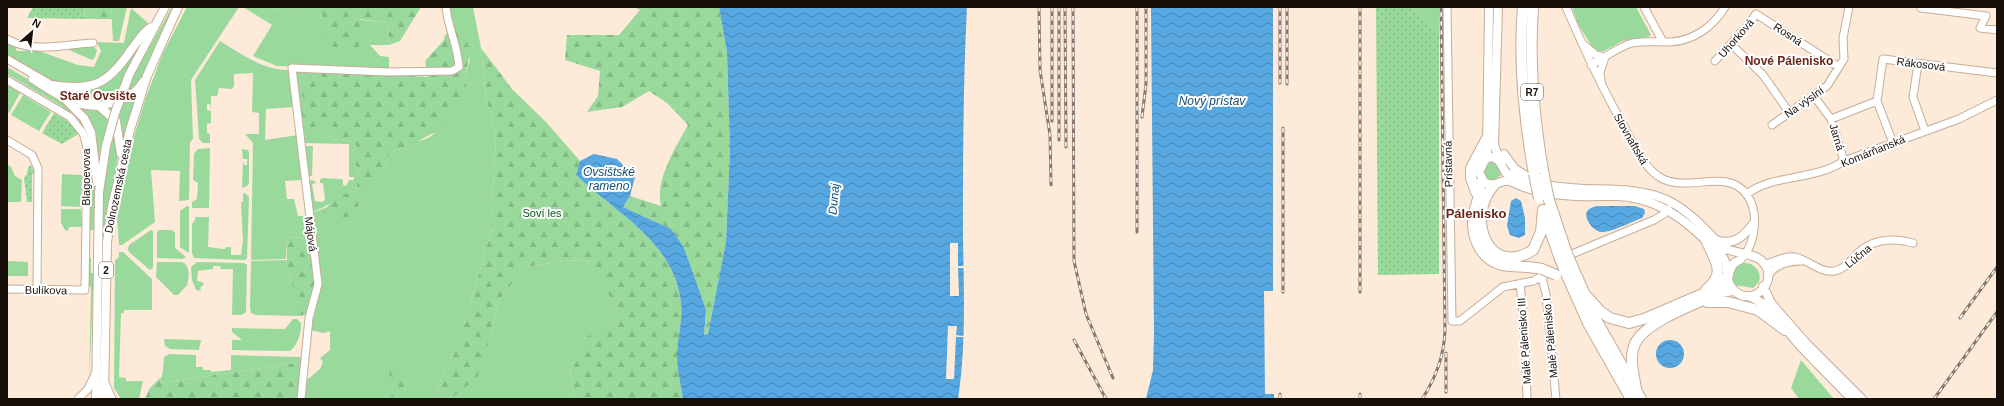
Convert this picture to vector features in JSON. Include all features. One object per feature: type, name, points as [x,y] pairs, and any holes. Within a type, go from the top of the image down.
[{"type":"highway","name":"R7","points":[[1523,7],[1521,27],[1522,96],[1537,177],[1544,199],[1558,265]]},
{"type":"highway","name":"R7","points":[[1533,7],[1531,57],[1537,177]]},
{"type":"highway","points":[[1477,200],[1471,171],[1491,136]]},
{"type":"highway","points":[[1479,184],[1480,190],[1472,227],[1475,241],[1482,252],[1500,264],[1558,265]]},
{"type":"highway","points":[[1494,186],[1483,210],[1482,233],[1488,247],[1505,257],[1516,258],[1533,250],[1541,232],[1543,210]]},
{"type":"highway","name":"R7","points":[[1544,199],[1543,210],[1558,265],[1595,318],[1641,399]]},
{"type":"highway","points":[[1701,294],[1713,284],[1718,271],[1718,262],[1712,241]]},
{"type":"highway","points":[[1578,292],[1610,318],[1629,323],[1644,319],[1728,284]]},
{"type":"highway","points":[[1636,389],[1632,355],[1639,336],[1651,325],[1697,304],[1728,284]]},
{"type":"highway","name":"R7","points":[[1578,292],[1588,323],[1631,399]]},
{"type":"highway","points":[[1697,304],[1721,301],[1741,305],[1762,312],[1785,330]]},
{"type":"main road","name":"2","points":[[154,26],[165,7]]},
{"type":"main road","points":[[145,46],[170,7]]},
{"type":"main road","name":"Dolnozemská cesta","points":[[104,399],[107,242],[112,207],[122,162],[147,76],[178,7]]},
{"type":"main road","points":[[1489,7],[1491,136],[1494,148],[1506,162],[1506,173],[1494,186]]},
{"type":"main road","points":[[1498,7],[1491,136],[1486,157],[1479,174],[1484,182],[1494,186],[1508,181],[1515,184],[1564,195],[1629,197],[1648,201],[1668,209],[1712,241],[1728,242],[1739,239],[1754,223]]},
{"type":"main road","name":"Dolnozemská cesta","points":[[96,399],[100,192],[106,146],[115,113],[129,75],[154,26]]},
{"type":"main road","points":[[50,85],[74,88],[91,86],[102,81],[119,69],[145,30],[154,26]]},
{"type":"main road","points":[[99,106],[120,101],[134,94],[147,76]]},
{"type":"main road","points":[[66,100],[84,118],[91,132],[100,192]]},
{"type":"main road","points":[[99,106],[116,121],[122,162]]},
{"type":"main road","points":[[1491,136],[1511,165],[1537,177],[1572,188],[1641,191],[1680,207],[1720,250],[1725,262],[1728,284],[1738,298],[1759,304],[1775,312]]},
{"type":"main road","points":[[1506,173],[1499,161],[1493,157],[1486,157],[1480,160],[1475,170],[1475,177],[1479,184],[1494,186],[1515,184]]},
{"type":"main road","points":[[1506,173],[1537,177]]},
{"type":"main road","points":[[1720,250],[1732,252],[1759,264],[1775,312],[1785,330],[1852,399]]},
{"type":"main road","points":[[1743,257],[1757,257],[1764,264],[1766,283],[1760,293],[1751,296],[1743,296],[1728,284],[1733,264],[1743,257]]},
{"type":"main road","points":[[1728,284],[1752,292],[1766,283]]},
{"type":"main road","points":[[1751,296],[1775,312],[1862,399]]},
{"type":"street","name":"Májová","points":[[301,399],[309,318],[318,284],[292,68],[388,72],[452,71],[459,67],[458,54],[446,7]]},
{"type":"street","name":"Prístavná","points":[[1447,7],[1452,322],[1460,321],[1503,287],[1520,283]]},
{"type":"street","name":"Slovnaftská","points":[[1566,7],[1591,65],[1638,153],[1652,172],[1662,179],[1680,183],[1713,181],[1731,183],[1747,194]]},
{"type":"street","points":[[1644,7],[1663,42]]},
{"type":"street","points":[[1591,65],[1628,44],[1681,40],[1698,34],[1711,25],[1725,7]]},
{"type":"street","name":"Na výslní","points":[[1772,125],[1827,86],[1844,59],[1843,38],[1849,7]]},
{"type":"street","points":[[1921,8],[1986,16],[1980,28],[1997,30]]},
{"type":"street","name":"Rosná","points":[[1756,14],[1839,67]]},
{"type":"street","name":"Uhorková","points":[[1715,62],[1756,14]]},
{"type":"street","points":[[7,39],[17,45],[44,48],[71,44],[93,43]]},
{"type":"street","points":[[1581,43],[1596,55],[1605,57]]},
{"type":"street","points":[[1731,44],[1763,75],[1789,112]]},
{"type":"street","points":[[1601,84],[1600,73],[1605,57]]},
{"type":"street","points":[[7,59],[50,85],[99,106]]},
{"type":"street","name":"Rákosová","points":[[1893,143],[1877,101],[1883,59],[1997,73]]},
{"type":"street","points":[[7,64],[66,100],[88,106],[99,106]]},
{"type":"street","points":[[1918,64],[1913,97],[1925,131]]},
{"type":"street","name":"Blagoevova","points":[[7,80],[70,117],[83,133],[87,147],[85,290]]},
{"type":"street","name":"Jarná","points":[[1813,95],[1831,119],[1844,161]]},
{"type":"street","name":"Komárňanská","points":[[1747,194],[1761,185],[1832,169],[1844,161],[1959,119],[1997,100]]},
{"type":"street","points":[[1831,119],[1877,101]]},
{"type":"street","points":[[7,140],[32,155],[38,168],[37,290]]},
{"type":"street","points":[[1743,257],[1752,236],[1754,223],[1753,208],[1747,194]]},
{"type":"street","points":[[1520,283],[1654,220],[1664,214],[1668,209]]},
{"type":"street","points":[[1752,236],[1757,257]]},
{"type":"street","name":"Lúčna","points":[[1764,264],[1789,257],[1796,257],[1821,269],[1836,271],[1842,268],[1862,250],[1875,242],[1889,239],[1913,243]]},
{"type":"street","points":[[1766,283],[1773,270],[1784,264],[1805,261]]},
{"type":"street","name":"Malé Pálenisko I","points":[[1556,399],[1546,294],[1558,265]]},
{"type":"street","name":"Malé Pálenisko III","points":[[1520,283],[1525,337],[1527,399]]},
{"type":"street","name":"Bulíkova","points":[[7,289],[85,290]]},
{"type":"street","points":[[78,399],[88,389],[96,372]]},
{"type":"street","points":[[104,382],[112,399]]},
{"type":"green space","points":[[33,7],[84,7],[85,19],[27,18]]},
{"type":"green space","points":[[84,7],[111,7],[112,19],[85,19]]},
{"type":"green space","points":[[111,7],[127,7],[119,41],[113,41]]},
{"type":"green space","points":[[172,7],[175,7],[163,28],[140,81],[125,97],[101,103],[69,92],[87,89],[109,79],[149,29],[125,73],[133,76]]},
{"type":"green space","points":[[187,7],[239,7],[191,80],[193,139],[190,142],[189,200],[179,201],[180,171],[151,170],[155,222],[122,245],[119,245],[117,217],[134,137],[145,100],[163,53]]},
{"type":"green space","points":[[243,7],[259,7],[388,23],[389,45],[370,45],[380,56],[389,57],[389,70],[277,66],[253,56],[272,25]]},
{"type":"green space","points":[[259,7],[421,7],[400,41],[389,45],[388,23],[360,19],[359,51],[328,47],[323,15]]},
{"type":"green space","points":[[444,7],[473,7],[481,48],[486,98],[496,136],[490,235],[462,332],[440,382],[436,399],[304,399],[307,380],[320,369],[323,362],[320,358],[330,350],[330,331],[324,333],[310,330],[320,283],[308,182],[311,180],[315,181],[316,183],[312,184],[315,201],[322,202],[325,200],[323,183],[320,183],[322,178],[341,179],[343,180],[343,185],[346,186],[349,180],[354,180],[354,177],[349,177],[349,144],[302,143],[295,73],[296,70],[320,71],[325,128],[333,139],[346,141],[349,137],[357,146],[351,154],[359,171],[356,191],[313,212],[334,213],[349,219],[385,168],[389,153],[406,147],[407,142],[426,139],[433,135],[442,124],[454,102],[467,88],[465,74],[470,60]]},
{"type":"green space","points":[[634,7],[719,7],[727,52],[730,150],[726,242],[708,334],[704,335],[706,310],[671,229],[623,207],[630,196],[661,206],[660,196],[663,175],[672,154],[688,125],[667,103],[649,91],[622,107],[587,112],[598,96],[600,71],[565,60],[567,35],[619,35],[640,10]]},
{"type":"green space","points":[[1376,7],[1413,7],[1439,31],[1439,274],[1378,275]]},
{"type":"green space","points":[[1413,7],[1439,7],[1439,31]]},
{"type":"green space","points":[[1572,7],[1636,7],[1651,35],[1648,37],[1622,41],[1604,51],[1597,51],[1593,48],[1578,24]]},
{"type":"green space","points":[[131,8],[148,23],[118,67],[94,82],[61,85],[7,55],[7,41],[14,44],[17,51],[39,51],[78,65],[94,67],[101,51],[97,42],[124,43]]},
{"type":"green space","points":[[452,23],[463,34],[471,51],[465,74],[467,88],[459,101],[454,103],[443,124],[443,128],[416,142],[407,142],[406,147],[389,153],[385,168],[349,219],[338,219],[337,215],[334,213],[312,213],[327,207],[333,200],[343,195],[356,191],[359,171],[351,154],[357,146],[349,138],[346,141],[333,139],[325,128],[305,130],[301,105],[305,78],[320,71],[428,77],[425,61],[444,40],[445,35],[452,31]]},
{"type":"green space","points":[[220,41],[262,65],[280,70],[290,70],[295,107],[266,109],[265,140],[298,135],[303,180],[285,181],[287,199],[294,199],[298,216],[307,216],[309,237],[287,238],[286,259],[251,260],[253,143],[245,134],[259,134],[259,113],[252,112],[253,73],[234,74],[234,86],[232,89],[219,88],[217,96],[211,96],[211,109],[210,104],[207,104],[207,110],[211,111],[211,123],[207,124],[207,133],[210,134],[210,143],[203,143],[199,139],[195,80]]},
{"type":"green space","points":[[93,46],[97,50],[95,57],[92,60],[62,47]]},
{"type":"green space","name":"Soví les","points":[[481,48],[512,89],[547,123],[580,161],[576,175],[642,231],[656,246],[668,263],[677,283],[681,304],[677,356],[678,372],[683,399],[574,399],[570,370],[583,339],[610,323],[618,309],[586,260],[564,261],[525,267],[499,300],[487,349],[477,378],[452,399],[436,399],[440,382],[462,332],[490,235],[496,136],[486,98]]},
{"type":"green space","points":[[7,67],[49,91],[72,108],[82,119],[92,148],[95,165],[95,199],[94,230],[89,230],[89,258],[91,258],[91,273],[94,273],[89,382],[91,287],[87,286],[88,140],[77,123],[80,118],[71,112],[69,115],[62,111],[63,107],[7,74]]},
{"type":"green space","points":[[7,85],[20,93],[9,113],[7,112]]},
{"type":"green space","points":[[137,94],[123,139],[106,107]]},
{"type":"green space","points":[[23,95],[51,112],[39,131],[11,115]]},
{"type":"green space","points":[[73,105],[98,108],[108,115],[119,150],[103,239],[103,195],[110,147],[101,146],[97,171],[95,143]]},
{"type":"green space","points":[[54,113],[75,126],[80,133],[62,144],[42,133]]},
{"type":"green space","points":[[302,146],[313,146],[312,176],[308,176]]},
{"type":"green space","points":[[210,148],[209,208],[192,208],[192,202],[197,199],[198,183],[193,180],[194,154],[198,149]]},
{"type":"green space","points":[[242,149],[248,150],[249,152],[249,183],[247,186],[242,188],[243,160],[244,165],[247,165],[247,159],[243,159]]},
{"type":"green space","points":[[1491,161],[1496,163],[1501,175],[1493,181],[1488,179],[1484,174],[1485,169]]},
{"type":"green space","points":[[7,164],[11,167],[15,176],[22,180],[20,202],[7,202]]},
{"type":"green space","points":[[31,165],[35,174],[32,174],[32,202],[27,202],[24,178],[27,174],[28,167]]},
{"type":"green space","points":[[62,174],[82,175],[81,207],[61,206]]},
{"type":"green space","points":[[245,193],[249,197],[247,259],[194,258],[192,253],[192,224],[195,217],[209,217],[208,247],[225,249],[226,247],[231,247],[231,255],[241,255],[243,241],[241,202],[243,202],[243,194]]},
{"type":"green space","points":[[189,206],[189,252],[180,247],[180,211]]},
{"type":"green space","points":[[61,209],[81,209],[82,227],[69,227],[68,231],[65,230],[61,223]]},
{"type":"green space","points":[[151,230],[153,231],[153,268],[150,270],[129,252],[128,249],[129,245]]},
{"type":"green space","points":[[159,230],[172,230],[175,233],[175,248],[186,257],[182,259],[157,258],[157,232]]},
{"type":"green space","points":[[309,237],[315,289],[308,313],[301,316],[287,267],[287,238]]},
{"type":"green space","points":[[119,252],[123,252],[152,279],[152,310],[124,310],[124,313],[121,313],[119,377],[126,378],[126,381],[143,381],[139,399],[121,399],[114,388],[115,260],[119,257]]},
{"type":"green space","points":[[287,260],[289,275],[301,316],[256,315],[251,313],[251,261]]},
{"type":"green space","points":[[586,260],[618,309],[610,323],[583,340],[570,370],[574,399],[452,399],[487,349],[499,300],[525,267],[564,261]]},
{"type":"green space","points":[[9,261],[28,262],[28,276],[7,276],[7,263]]},
{"type":"green space","points":[[157,262],[182,262],[187,266],[189,275],[187,285],[178,295],[174,295],[156,277]]},
{"type":"green space","points":[[197,262],[244,263],[247,265],[246,312],[242,315],[232,315],[233,269],[221,269],[220,266],[213,266],[213,269],[198,271],[197,281],[204,284],[200,288],[201,291],[196,290],[192,280],[191,267]]},
{"type":"green space","points":[[1743,263],[1751,264],[1758,271],[1760,278],[1759,282],[1753,288],[1734,285],[1731,278],[1733,270]]},
{"type":"green space","points":[[293,319],[297,319],[301,323],[301,327],[297,342],[290,351],[232,350],[232,340],[242,340],[232,332],[232,328],[285,329]]},
{"type":"green space","points":[[164,339],[201,340],[199,350],[170,349],[165,346]]},
{"type":"green space","points":[[169,354],[196,355],[196,367],[203,367],[203,370],[211,370],[211,372],[231,370],[231,355],[300,357],[303,362],[160,383],[164,357]]},
{"type":"green space","points":[[1801,360],[1834,399],[1799,399],[1791,388]]},
{"type":"green space","points":[[303,362],[300,399],[145,399],[150,388],[161,377],[160,383]]},
{"type":"green space","points":[[390,368],[400,369],[402,377],[406,383],[397,399],[390,399],[398,381],[389,375]]},
{"type":"water","points":[[719,7],[967,7],[964,122],[964,319],[961,380],[958,399],[683,399],[678,372],[677,356],[681,304],[677,283],[668,263],[656,246],[642,231],[576,175],[580,161],[594,154],[617,159],[635,177],[630,196],[623,207],[671,229],[684,248],[706,310],[704,335],[708,334],[726,242],[730,150],[727,52]]},
{"type":"water","name":"Nový prístav","points":[[1151,7],[1273,7],[1273,291],[1264,291],[1265,394],[1274,394],[1274,399],[1146,399],[1153,370],[1154,334]]},
{"type":"water","points":[[1516,198],[1521,201],[1525,218],[1525,235],[1519,238],[1510,235],[1507,226],[1511,201]]},
{"type":"water","points":[[1635,206],[1644,209],[1645,213],[1642,218],[1605,232],[1595,229],[1589,223],[1586,216],[1588,210],[1593,207]]},
{"type":"water","points":[[1670,340],[1680,344],[1684,354],[1680,364],[1670,368],[1660,364],[1656,354],[1660,344]]},
{"type":"pier","points":[[950,243],[958,243],[958,266],[966,266],[966,268],[958,268],[959,296],[950,296]]},
{"type":"pier","points":[[948,326],[957,326],[956,335],[964,336],[956,337],[954,379],[946,379]]},
{"type":"railway","points":[[1039,7],[1040,70],[1050,135],[1051,185]]},
{"type":"railway","points":[[1052,7],[1052,121]]},
{"type":"railway","points":[[1059,7],[1059,140]]},
{"type":"railway","points":[[1065,7],[1066,147]]},
{"type":"railway","points":[[1073,7],[1074,261],[1086,314],[1113,378]]},
{"type":"railway","points":[[1137,7],[1137,232]]},
{"type":"railway","points":[[1142,117],[1146,84],[1146,7]]},
{"type":"railway","points":[[1280,7],[1280,83]]},
{"type":"railway","points":[[1287,7],[1287,84]]},
{"type":"railway","points":[[1360,7],[1360,292]]},
{"type":"railway","points":[[1422,399],[1435,375],[1441,358],[1445,331],[1441,7]]},
{"type":"railway","points":[[1283,128],[1283,292]]},
{"type":"railway","points":[[1960,318],[1997,267]]},
{"type":"railway","points":[[1934,399],[1997,312]]},
{"type":"railway","points":[[1074,340],[1106,399]]},
{"type":"railway","points":[[1446,353],[1446,392]]},
{"type":"railway","points":[[1280,394],[1280,399]]},
{"type":"railway","points":[[1360,394],[1360,399]]},
{"type":"district","name":"Nové Pálenisko","points":[[1789,61]]},
{"type":"district","name":"Staré Ovsište","points":[[98,96]]},
{"type":"district","name":"Pálenisko","points":[[1476,213]]},
{"type":"water label","name":"Ovsištské rameno","points":[[609,179]]},
{"type":"water label","name":"Dunaj","points":[[834,199]]}]
